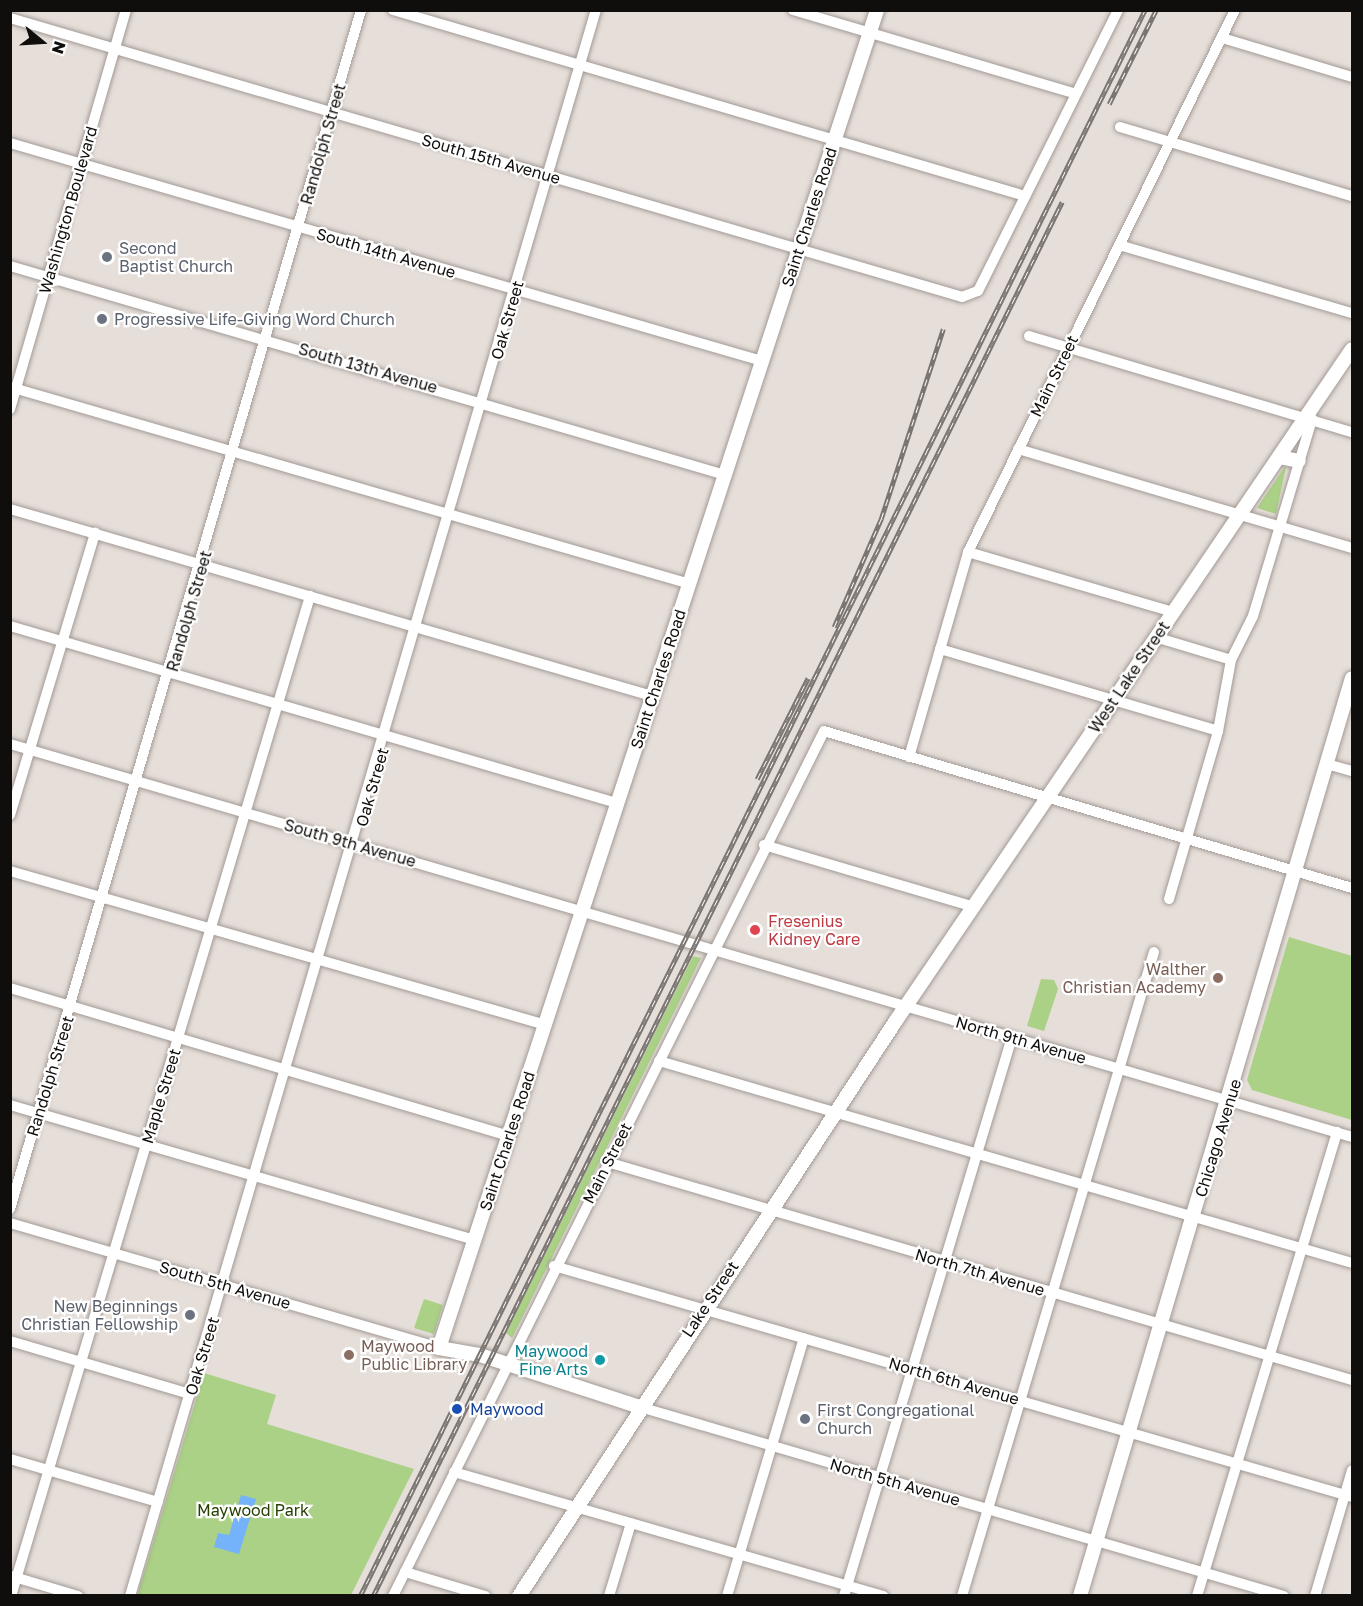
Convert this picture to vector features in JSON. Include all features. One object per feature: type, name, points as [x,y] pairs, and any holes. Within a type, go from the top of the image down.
[{"type":"main road","name":"Saint Charles Road","points":[[439,1348],[877,10]]},
{"type":"main road","name":"West Lake Street","points":[[906,1006],[1155,637],[1279,457],[1309,419],[1353,349]]},
{"type":"main road","points":[[1279,457],[1299,461]]},
{"type":"main road","name":"Chicago Avenue","points":[[1080,1596],[1230,1099],[1353,678]]},
{"type":"main road","name":"Lake Street","points":[[519,1596],[573,1506],[906,1006]]},
{"type":"main road","name":"South 5th Avenue","points":[[439,1348],[483,1361]]},
{"type":"main road","name":"North 5th Avenue","points":[[483,1361],[640,1407]]},
{"type":"street","name":"Washington Boulevard","points":[[10,409],[13,388],[83,164],[126,10]]},
{"type":"street","name":"Randolph Street","points":[[10,1209],[171,673],[361,10]]},
{"type":"street","points":[[393,10],[580,67],[1025,196],[1118,10]]},
{"type":"street","name":"Oak Street","points":[[130,1596],[356,843],[596,10]]},
{"type":"street","points":[[793,10],[1076,94]]},
{"type":"street","name":"Main Street","points":[[393,1596],[554,1266],[764,845],[824,731],[909,757],[968,552],[1236,10]]},
{"type":"street","name":"South 15th Avenue","points":[[10,18],[798,250],[972,297],[1025,196]]},
{"type":"street","points":[[1222,38],[1353,77]]},
{"type":"street","points":[[1120,127],[1353,196]]},
{"type":"street","name":"South 14th Avenue","points":[[10,143],[762,361]]},
{"type":"street","points":[[1119,245],[1353,313]]},
{"type":"street","name":"South 13th Avenue","points":[[10,266],[484,402],[724,475]]},
{"type":"street","points":[[1029,336],[1353,432]]},
{"type":"street","points":[[13,388],[690,584]]},
{"type":"street","points":[[1169,899],[1218,731],[1231,660],[1253,616],[1299,461],[1309,419]]},
{"type":"street","points":[[1018,449],[1353,548]]},
{"type":"street","points":[[10,509],[652,696]]},
{"type":"street","points":[[10,815],[95,533]]},
{"type":"street","points":[[968,552],[1173,612]]},
{"type":"street","name":"Maple Street","points":[[11,1596],[14,1577],[49,1470],[310,596]]},
{"type":"street","points":[[10,626],[617,803]]},
{"type":"street","points":[[1155,637],[1231,660]]},
{"type":"street","points":[[940,650],[1218,731]]},
{"type":"street","name":"South 9th Avenue","points":[[10,744],[690,942]]},
{"type":"street","points":[[909,757],[1353,888]]},
{"type":"street","points":[[1327,764],[1353,771]]},
{"type":"street","points":[[764,845],[974,907]]},
{"type":"street","points":[[10,871],[320,962],[546,1025]]},
{"type":"street","name":"North 9th Avenue","points":[[690,942],[1353,1137]]},
{"type":"street","points":[[962,1596],[1154,952]]},
{"type":"street","points":[[10,988],[509,1136]]},
{"type":"street","points":[[846,1590],[1012,1037]]},
{"type":"street","points":[[658,1060],[1353,1263]]},
{"type":"street","points":[[10,1105],[474,1240]]},
{"type":"street","points":[[1197,1596],[1337,1132]]},
{"type":"street","name":"North 7th Avenue","points":[[607,1162],[1353,1380]]},
{"type":"street","name":"South 5th Avenue","points":[[10,1223],[439,1348]]},
{"type":"street","name":"North 6th Avenue","points":[[554,1266],[1349,1496]]},
{"type":"street","points":[[727,1596],[804,1338]]},
{"type":"street","points":[[10,1341],[190,1394]]},
{"type":"street","name":"North 5th Avenue","points":[[640,1407],[1284,1596]]},
{"type":"street","points":[[10,1459],[158,1502]]},
{"type":"street","points":[[1315,1596],[1349,1496],[1353,1470]]},
{"type":"street","points":[[454,1472],[739,1554],[846,1590],[883,1596]]},
{"type":"street","points":[[609,1596],[631,1522]]},
{"type":"street","points":[[405,1572],[485,1596]]},
{"type":"street","points":[[14,1577],[78,1596]]},
{"type":"green space","points":[[1286,467],[1276,514],[1257,508],[1284,468]]},
{"type":"green space","points":[[1289,937],[1352,956],[1352,1120],[1252,1090],[1247,1080]]},
{"type":"green space","points":[[693,956],[701,958],[512,1338],[506,1333]]},
{"type":"green space","points":[[1041,979],[1054,980],[1058,989],[1044,1031],[1027,1026]]},
{"type":"green space","points":[[424,1299],[443,1305],[434,1334],[414,1328]]},
{"type":"green space","name":"Maywood Park","points":[[204,1373],[276,1395],[267,1424],[414,1469],[351,1595],[137,1596]]},
{"type":"water","points":[[241,1495],[256,1499],[239,1554],[214,1547],[218,1533],[229,1535]]},
{"type":"railway","points":[[360,1596],[1145,10]]},
{"type":"railway","points":[[1109,104],[1156,10]]},
{"type":"railway","points":[[373,1596],[1062,202]]},
{"type":"railway","points":[[834,627],[881,519],[943,329]]},
{"type":"railway","points":[[757,779],[808,678]]},
{"type":"place","name":"Second Baptist Church","points":[[107,257]]},
{"type":"place","name":"Progressive Life-Giving Word Church","points":[[102,319]]},
{"type":"place","name":"Fresenius Kidney Care","points":[[755,930]]},
{"type":"place","name":"Walther Christian Academy","points":[[1218,978]]},
{"type":"place","name":"New Beginnings Christian Fellowship","points":[[190,1315]]},
{"type":"place","name":"Maywood Public Library","points":[[349,1355]]},
{"type":"place","name":"Maywood Fine Arts","points":[[600,1360]]},
{"type":"place","name":"Maywood","points":[[457,1409]]},
{"type":"place","name":"First Congregational Church","points":[[805,1419]]}]
